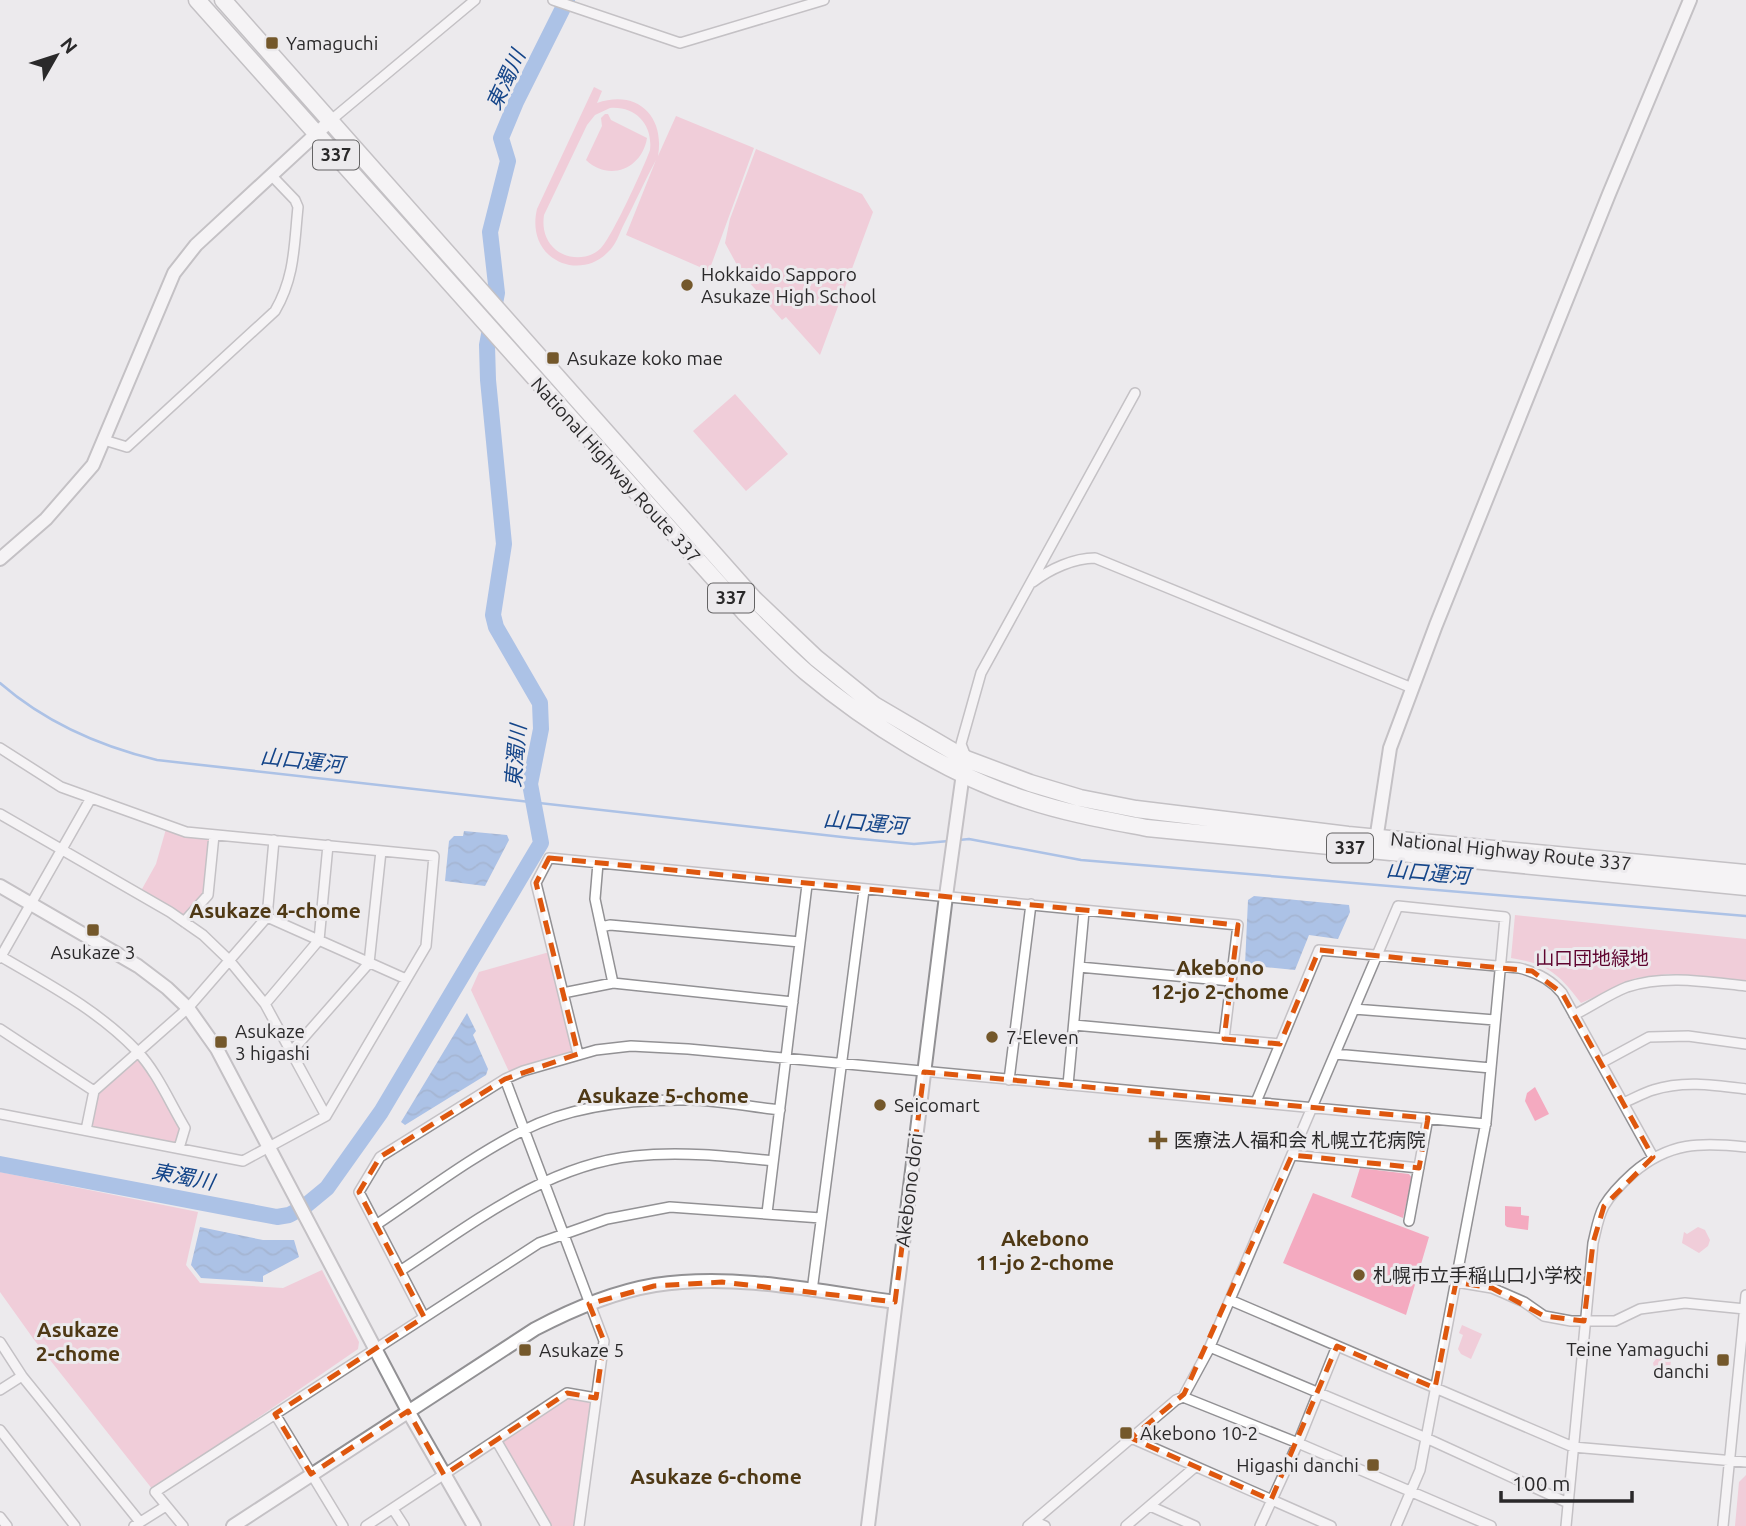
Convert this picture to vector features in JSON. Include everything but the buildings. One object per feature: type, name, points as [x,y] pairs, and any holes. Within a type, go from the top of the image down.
[{"type":"highway","name":"National Highway Route 337","points":[[197,0],[744,612],[805,671],[867,719],[1037,803],[1074,814],[1147,828],[1746,873]]},
{"type":"highway","name":"National Highway Route 337","points":[[223,0],[754,599],[816,659],[874,705],[964,767]]},
{"type":"highway","name":"National Highway Route 337","points":[[1375,844],[1746,887]]},
{"type":"street","points":[[0,559],[46,519],[93,465],[174,273],[196,245],[330,121],[475,0]]},
{"type":"street","points":[[553,0],[680,43],[824,0]]},
{"type":"street","points":[[1375,844],[1390,748],[1412,688],[1609,194],[1690,0]]},
{"type":"street","points":[[104,440],[127,447],[275,311],[286,293],[290,279],[298,207],[295,200],[272,176]]},
{"type":"street","points":[[964,767],[961,744],[981,673],[1135,393]]},
{"type":"street","points":[[1033,582],[1080,558],[1095,558],[1412,688]]},
{"type":"street","points":[[0,748],[61,788],[186,832],[434,856],[426,946],[326,1116],[243,1161],[0,1114]]},
{"type":"street","name":"Akebono dori","points":[[868,1526],[964,767]]},
{"type":"street","points":[[91,798],[0,957],[71,998],[106,1022],[138,1051],[185,1128],[179,1148]]},
{"type":"street","points":[[0,814],[203,935],[229,960],[265,1004],[326,1116]]},
{"type":"street","points":[[184,922],[208,895],[214,835]]},
{"type":"street","points":[[86,1130],[94,1091],[188,1008],[267,917],[274,840]]},
{"type":"street","points":[[265,1004],[319,940],[328,845]]},
{"type":"street","points":[[291,1052],[369,963],[382,851]]},
{"type":"street","points":[[578,1054],[536,883],[549,858],[1238,925],[1224,1039]]},
{"type":"street","points":[[598,863],[595,899],[613,983]]},
{"type":"street","points":[[767,1213],[807,885]]},
{"type":"street","points":[[0,886],[138,966],[188,1008],[217,1049],[408,1411],[474,1526]]},
{"type":"street","points":[[812,1291],[864,890]]},
{"type":"street","points":[[1009,1080],[1031,904]]},
{"type":"street","points":[[1031,1524],[1176,1400],[1183,1397],[1210,1347],[1398,906],[1504,917],[1486,1124],[1420,1470],[1396,1526]]},
{"type":"street","points":[[1068,1085],[1084,911]]},
{"type":"street","points":[[267,917],[406,979]]},
{"type":"street","points":[[601,927],[610,925],[800,942]]},
{"type":"street","points":[[1256,1102],[1319,950],[1500,966],[1532,971],[1555,985],[1653,1157]]},
{"type":"street","points":[[1079,967],[1231,981]]},
{"type":"street","points":[[1574,1015],[1628,987],[1658,980],[1746,986]]},
{"type":"street","points":[[563,993],[613,983],[793,1002]]},
{"type":"street","points":[[1354,1009],[1495,1020]]},
{"type":"street","points":[[1074,1025],[1280,1044]]},
{"type":"street","points":[[0,1029],[94,1091]]},
{"type":"street","points":[[1601,1063],[1649,1037],[1668,1035],[1746,1044]]},
{"type":"street","points":[[424,1317],[359,1192],[380,1157],[505,1079],[578,1054],[631,1046],[688,1049],[1486,1124]]},
{"type":"street","points":[[1335,1054],[1491,1068]]},
{"type":"street","points":[[505,1079],[604,1342],[579,1526]]},
{"type":"street","points":[[1623,1103],[1653,1090],[1677,1085],[1710,1084],[1746,1089]]},
{"type":"street","points":[[376,1225],[496,1145],[547,1120],[621,1103],[692,1100],[780,1110]]},
{"type":"street","points":[[1409,1221],[1428,1118]]},
{"type":"street","points":[[1566,1526],[1592,1243],[1604,1206],[1623,1181],[1653,1157],[1675,1148],[1711,1143],[1746,1147]]},
{"type":"street","points":[[400,1271],[508,1201],[544,1182],[605,1161],[634,1156],[700,1154],[773,1161]]},
{"type":"street","points":[[1292,1155],[1419,1168]]},
{"type":"street","points":[[183,1526],[155,1492],[539,1243],[607,1219],[670,1207],[821,1218]]},
{"type":"street","points":[[233,1526],[535,1329],[589,1304],[634,1290],[687,1282],[722,1282],[895,1302]]},
{"type":"street","points":[[1455,1282],[1492,1288],[1524,1302],[1544,1316],[1584,1321],[1615,1321],[1640,1309],[1685,1303],[1745,1307]]},
{"type":"street","points":[[1723,1526],[1746,1295]]},
{"type":"street","points":[[1230,1300],[1573,1447],[1746,1462]]},
{"type":"street","points":[[0,1342],[22,1376],[137,1524],[166,1506]]},
{"type":"street","points":[[1259,1526],[1298,1443],[1337,1346]]},
{"type":"street","points":[[1210,1347],[1426,1438],[1568,1503]]},
{"type":"street","points":[[0,1390],[22,1376]]},
{"type":"street","points":[[366,1526],[566,1394],[596,1398]]},
{"type":"street","points":[[1183,1397],[1298,1443],[1490,1526]]},
{"type":"street","points":[[275,1414],[343,1526]]},
{"type":"street","points":[[0,1430],[75,1526]]},
{"type":"street","points":[[1131,1438],[1331,1526]]},
{"type":"street","points":[[496,1440],[546,1526]]},
{"type":"street","points":[[1126,1526],[1195,1467]]},
{"type":"street","points":[[1150,1506],[1195,1526]]},
{"type":"street","points":[[393,1509],[404,1526]]},
{"type":"street","points":[[0,1517],[6,1526]]},
{"type":"street","points":[[1031,1524],[1045,1526]]},
{"type":"highlighted area","points":[[549,858],[1238,925],[1224,1039],[1280,1044],[1319,950],[1532,971],[1562,993],[1653,1157],[1604,1206],[1593,1243],[1584,1321],[1544,1316],[1492,1288],[1456,1282],[1435,1388],[1337,1346],[1271,1500],[1131,1438],[1184,1394],[1292,1155],[1419,1168],[1428,1118],[924,1072],[895,1302],[722,1282],[654,1286],[589,1304],[604,1341],[596,1398],[567,1393],[444,1475],[408,1411],[311,1474],[275,1414],[424,1317],[359,1192],[380,1157],[505,1079],[578,1054],[536,883]]},
{"type":"green space","points":[[594,87],[602,91],[597,103],[624,100],[645,109],[657,129],[658,156],[676,116],[754,148],[709,271],[626,235],[656,160],[615,243],[602,258],[594,262],[571,265],[549,255],[537,234],[537,209]],"holes":[[[610,108],[619,108],[635,114],[646,125],[650,150],[620,217],[601,248],[585,257],[567,256],[556,250],[547,238],[543,225],[544,215],[587,125],[595,115]]]},
{"type":"green space","points":[[608,114],[611,120],[647,138],[639,158],[623,169],[605,170],[586,160],[602,126],[601,118]]},
{"type":"green space","points":[[756,149],[862,194],[873,212],[820,355],[786,317],[782,320],[742,274],[725,243],[730,219]]},
{"type":"green space","points":[[735,394],[788,454],[746,491],[693,431]]},
{"type":"green space","points":[[166,829],[211,837],[202,896],[185,917],[142,889],[156,864]]},
{"type":"green space","name":"山口団地緑地","points":[[1515,915],[1746,939],[1746,981],[1669,974],[1636,978],[1581,1003],[1552,972],[1534,963],[1511,958]]},
{"type":"green space","points":[[553,951],[578,1054],[511,1076],[471,990],[479,972]]},
{"type":"green space","points":[[138,1051],[185,1128],[179,1148],[86,1130],[94,1091]]},
{"type":"green space","points":[[1535,1087],[1549,1114],[1535,1121],[1525,1101],[1527,1093]]},
{"type":"green space","points":[[1360,1168],[1409,1174],[1412,1178],[1403,1218],[1351,1197]]},
{"type":"green space","points":[[0,1172],[198,1212],[186,1265],[200,1283],[283,1288],[322,1270],[359,1342],[358,1349],[153,1490],[35,1341],[0,1292]]},
{"type":"green space","points":[[1313,1193],[1429,1237],[1406,1315],[1283,1263]]},
{"type":"green space","points":[[1505,1206],[1521,1207],[1521,1215],[1529,1216],[1528,1230],[1505,1225]]},
{"type":"green space","points":[[1698,1227],[1705,1230],[1710,1240],[1708,1246],[1699,1253],[1682,1243],[1684,1232],[1687,1234]]},
{"type":"green space","points":[[1462,1325],[1482,1334],[1471,1359],[1461,1354],[1458,1349],[1463,1335],[1459,1333]]},
{"type":"green space","points":[[1658,1356],[1667,1356],[1671,1360],[1670,1369],[1663,1374],[1654,1367],[1653,1363]]},
{"type":"green space","points":[[567,1393],[596,1398],[579,1526],[546,1526],[496,1440]]},
{"type":"green space","points":[[1746,1475],[1746,1526],[1735,1526],[1739,1482]]},
{"type":"water","points":[[464,831],[507,835],[509,840],[485,886],[445,881],[449,841],[454,836],[463,836]]},
{"type":"water","points":[[1254,896],[1349,905],[1350,912],[1338,939],[1309,935],[1295,970],[1245,965],[1248,900]]},
{"type":"water","points":[[467,1013],[476,1031],[473,1035],[488,1069],[486,1075],[405,1125],[401,1122]]},
{"type":"water","points":[[200,1227],[263,1240],[294,1240],[299,1257],[263,1276],[263,1282],[201,1278],[191,1265]]},
{"type":"waterway","name":"東濁川","points":[[0,1164],[277,1217],[289,1215],[304,1207],[327,1188],[381,1112],[541,843],[530,784],[541,729],[540,703],[496,627],[493,615],[504,544],[488,380],[487,345],[497,293],[490,232],[508,161],[501,138],[567,0]]},
{"type":"waterway","name":"山口運河","points":[[0,683],[36,710],[74,731],[114,748],[157,760],[851,838],[914,844],[949,841]]},
{"type":"waterway","name":"山口運河","points":[[959,840],[969,839],[1081,860],[1746,916]]},
{"type":"place","name":"Yamaguchi","points":[[272,43]]},
{"type":"place","name":"Hokkaido Sapporo Asukaze High School","points":[[687,285]]},
{"type":"place","name":"Asukaze koko mae","points":[[553,358]]},
{"type":"place","name":"Asukaze 3","points":[[93,930]]},
{"type":"place","name":"7-Eleven","points":[[992,1037]]},
{"type":"place","name":"Asukaze 3 higashi","points":[[221,1042]]},
{"type":"place","name":"Seicomart","points":[[880,1105]]},
{"type":"place","name":"医療法人福和会 札幌立花病院","points":[[1158,1140]]},
{"type":"place","name":"札幌市立手稲山口小学校","points":[[1359,1275]]},
{"type":"place","name":"Asukaze 5","points":[[525,1350]]},
{"type":"place","name":"Teine Yamaguchi danchi","points":[[1723,1360]]},
{"type":"place","name":"Akebono 10-2","points":[[1126,1433]]},
{"type":"place","name":"Higashi danchi","points":[[1373,1465]]},
{"type":"district","name":"Asukaze 4-chome","points":[[275,911]]},
{"type":"district","name":"Akebono 12-jo 2-chome","points":[[1220,980]]},
{"type":"district","name":"Asukaze 5-chome","points":[[663,1096]]},
{"type":"district","name":"Akebono 11-jo 2-chome","points":[[1045,1251]]},
{"type":"district","name":"Asukaze 2-chome","points":[[78,1342]]},
{"type":"district","name":"Asukaze 6-chome","points":[[716,1477]]}]
